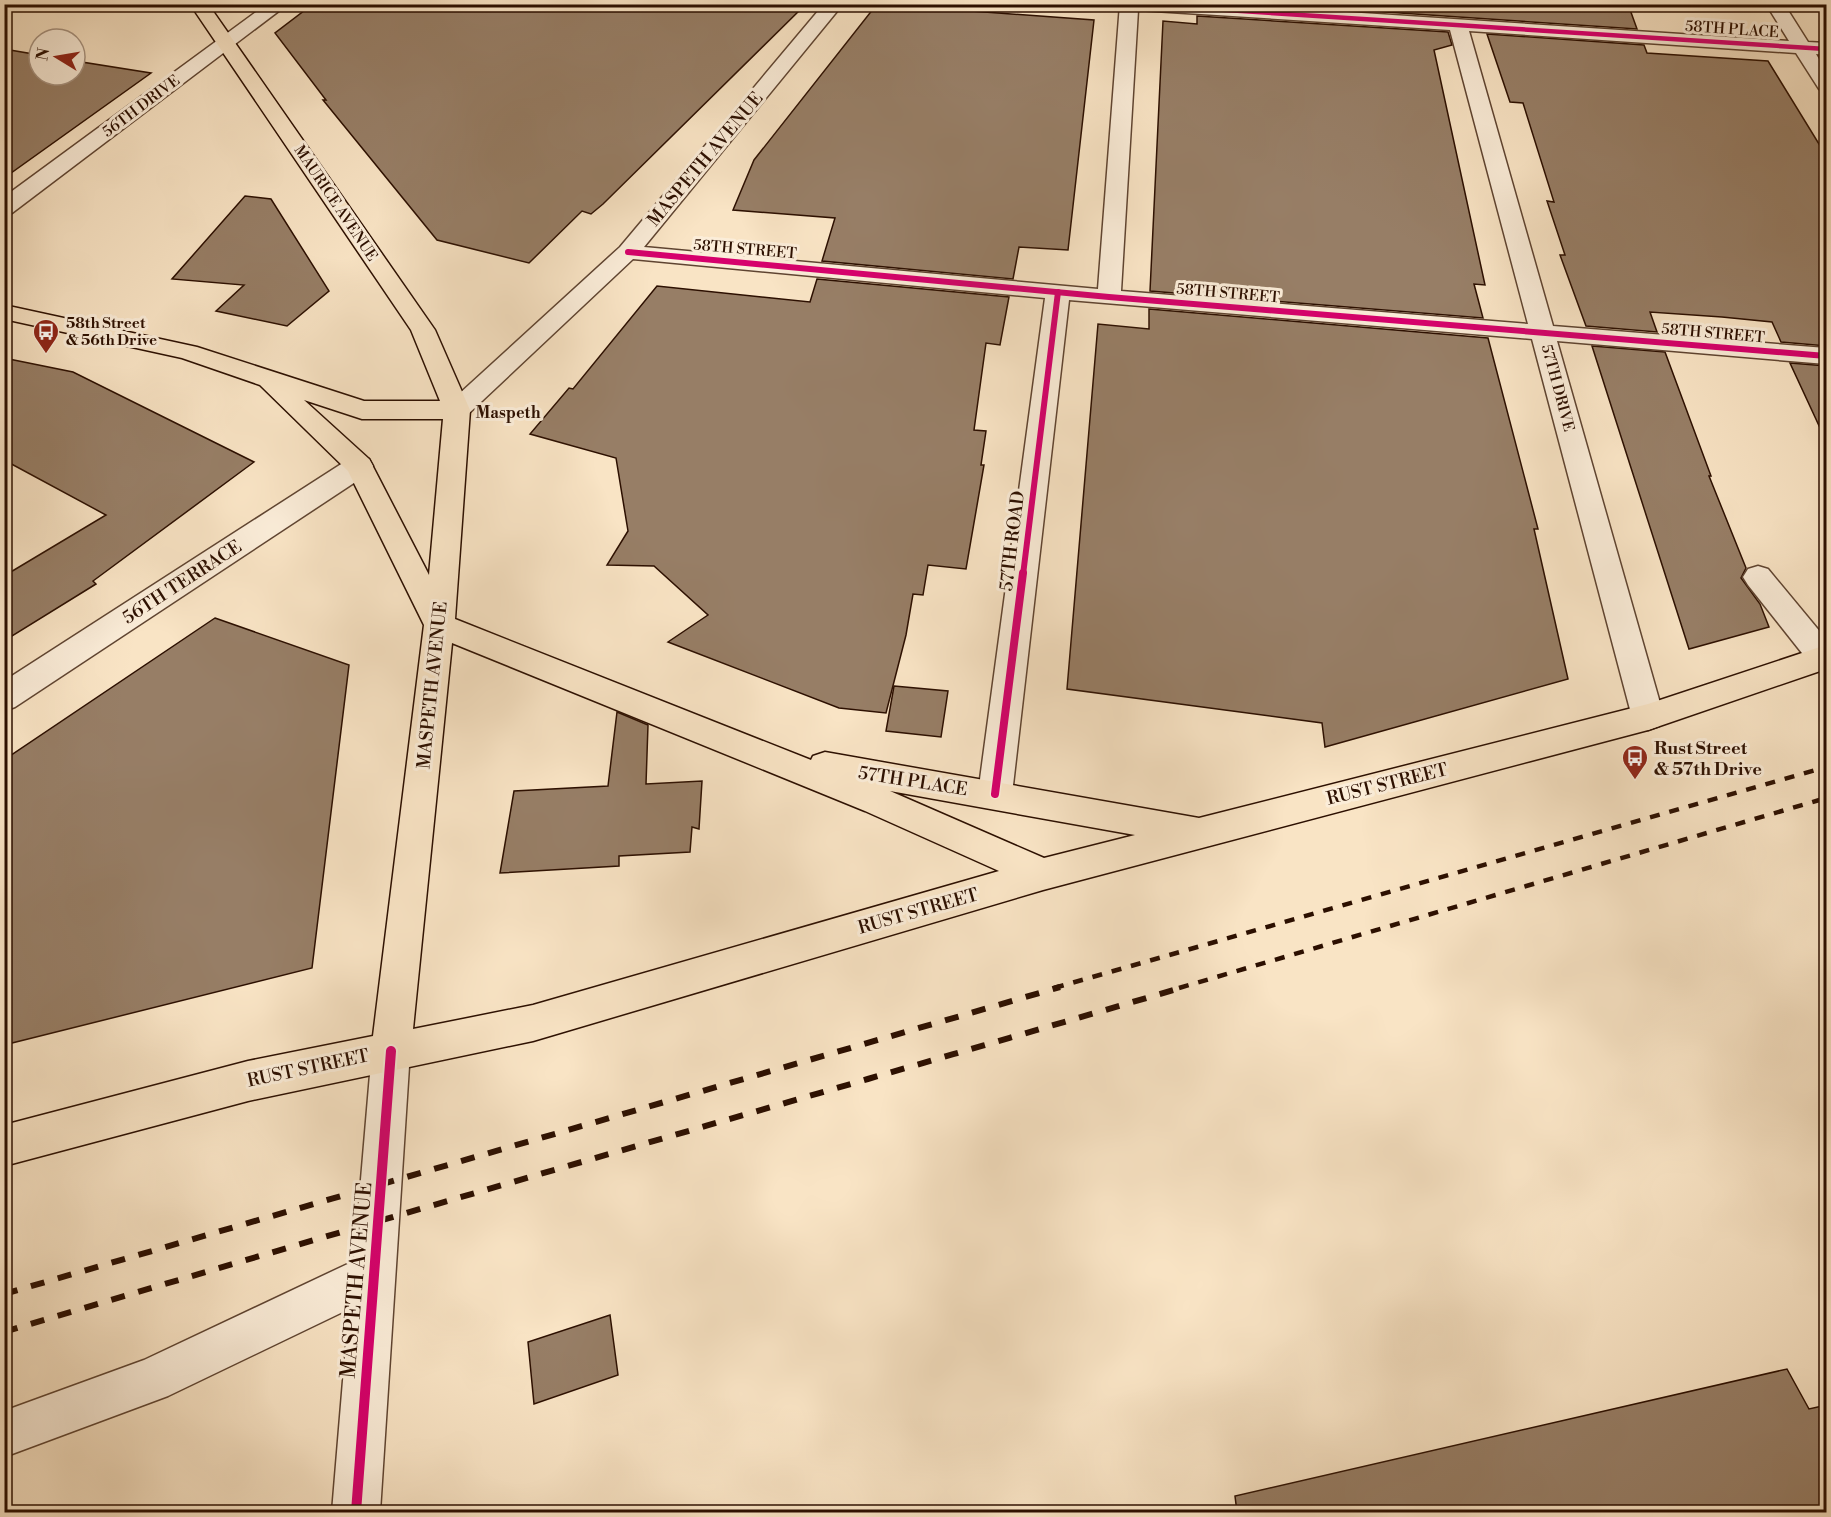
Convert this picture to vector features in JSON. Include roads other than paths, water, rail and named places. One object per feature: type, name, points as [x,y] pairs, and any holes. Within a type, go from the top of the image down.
[{"type":"main road","name":"MAURICE AVENUE","points":[[198,4],[423,330],[457,410]]},
{"type":"main road","points":[[4,312],[188,351],[362,410],[457,410]]},
{"type":"main road","points":[[267,379],[359,466],[439,625]]},
{"type":"main road","name":"MASPETH AVENUE","points":[[391,1051],[439,625],[457,410]]},
{"type":"main road","name":"57TH PLACE","points":[[439,625],[767,756],[1043,874]]},
{"type":"main road","name":"RUST STREET","points":[[4,1146],[248,1080],[533,1023],[1043,874],[1648,717],[1825,658]]},
{"type":"main road","name":"57TH PLACE","points":[[767,756],[995,794],[1201,832]]},
{"type":"street","name":"56TH DRIVE","points":[[4,208],[279,4]]},
{"type":"street","name":"MASPETH AVENUE","points":[[457,410],[628,252],[834,4]]},
{"type":"street","name":"58TH PLACE","points":[[1131,4],[1827,49]]},
{"type":"street","points":[[1109,297],[1131,4]]},
{"type":"street","points":[[1775,4],[1827,85]]},
{"type":"street","name":"57TH DRIVE","points":[[1458,26],[1648,717]]},
{"type":"street","name":"58TH STREET","points":[[628,252],[1109,297],[1827,356]]},
{"type":"street","name":"57TH ROAD","points":[[995,794],[1058,292]]},
{"type":"street","name":"56TH TERRACE","points":[[4,698],[359,466]]},
{"type":"street","points":[[1758,577],[1825,658]]},
{"type":"street","name":"MASPETH AVENUE","points":[[356,1512],[391,1051]]},
{"type":"street","points":[[4,1434],[152,1380],[374,1274]]},
{"type":"railway","points":[[1054,988],[1826,767]]},
{"type":"railway","points":[[1179,988],[1826,798]]},
{"type":"railway","points":[[4,1294],[1060,987]]},
{"type":"railway","points":[[4,1332],[1184,987]]},
{"type":"place","name":"58th Street & 56th Drive","points":[[46,355]]},
{"type":"place","name":"Rust Street & 57th Drive","points":[[1635,781]]},
{"type":"district","name":"Maspeth","points":[[508,412]]}]
